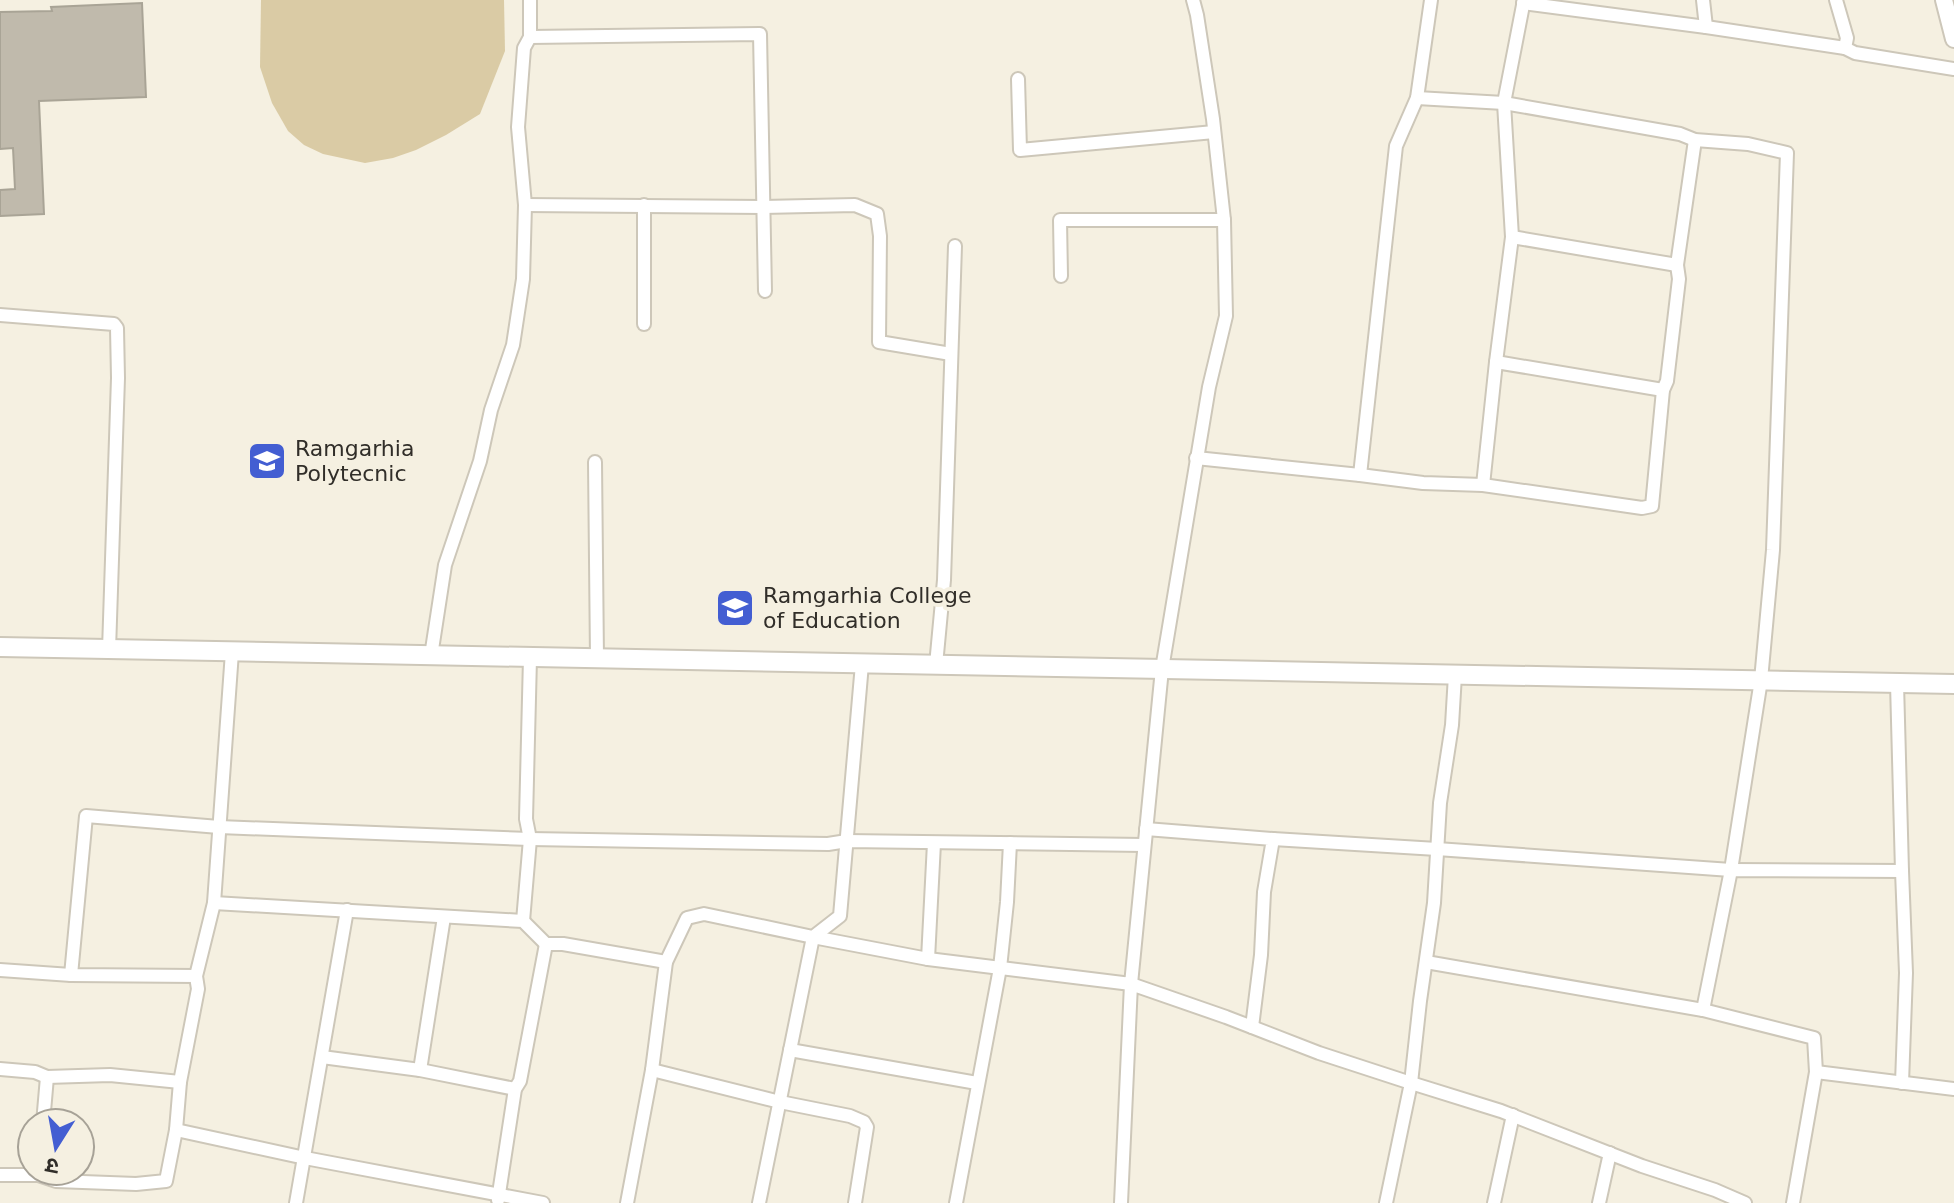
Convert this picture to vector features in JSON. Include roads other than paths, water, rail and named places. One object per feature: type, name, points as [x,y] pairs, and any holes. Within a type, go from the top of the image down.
[{"type":"main road","points":[[0,647],[1954,684]]},
{"type":"street","points":[[431,656],[445,565],[480,461],[491,410],[513,345],[523,279],[525,205],[518,127],[524,48],[530,37],[530,0]]},
{"type":"street","points":[[1121,1203],[1131,984],[1162,669],[1196,458],[1226,316],[1224,220],[1193,0]]},
{"type":"street","points":[[1360,475],[1396,146],[1417,98],[1431,0]]},
{"type":"street","points":[[1703,0],[1706,27]]},
{"type":"street","points":[[1836,0],[1847,38],[1845,48]]},
{"type":"street","points":[[1944,0],[1954,39]]},
{"type":"street","points":[[1483,485],[1512,237],[1504,103],[1524,2],[1845,48],[1855,53],[1954,69]]},
{"type":"street","points":[[530,37],[760,34],[765,291]]},
{"type":"street","points":[[1018,79],[1020,150],[1214,132]]},
{"type":"street","points":[[1417,98],[1504,103],[1680,134],[1695,140],[1748,144],[1787,153],[1773,550],[1761,680],[1731,870],[1703,1010]]},
{"type":"street","points":[[1196,458],[1423,483],[1483,485],[1642,508],[1652,506],[1663,390],[1667,381],[1679,279],[1677,265],[1695,140]]},
{"type":"street","points":[[525,205],[855,205],[877,214],[880,236],[879,342],[951,354]]},
{"type":"street","points":[[644,205],[644,324]]},
{"type":"street","points":[[1061,276],[1060,220],[1224,220]]},
{"type":"street","points":[[1512,237],[1677,265]]},
{"type":"street","points":[[936,665],[944,580],[955,246]]},
{"type":"street","points":[[0,315],[94,321],[114,324],[117,328],[109,650]]},
{"type":"street","points":[[1496,362],[1663,390]]},
{"type":"street","points":[[595,462],[597,659]]},
{"type":"street","points":[[96,1182],[166,1181],[176,1130],[180,1082],[198,989],[196,976],[214,903],[232,652]]},
{"type":"street","points":[[523,921],[530,839],[526,819],[530,658]]},
{"type":"street","points":[[759,1203],[813,937],[840,916],[862,664]]},
{"type":"street","points":[[1386,1203],[1411,1083],[1434,903],[1440,803],[1452,725],[1455,675]]},
{"type":"street","points":[[1897,683],[1906,973],[1902,1083]]},
{"type":"street","points":[[71,975],[86,816],[219,827],[530,839],[1144,845]]},
{"type":"street","points":[[1146,829],[1731,870],[1902,871]]},
{"type":"street","points":[[1252,1027],[1261,955],[1264,892],[1273,839]]},
{"type":"street","points":[[928,959],[934,843]]},
{"type":"street","points":[[956,1203],[1000,968],[1010,843]]},
{"type":"street","points":[[214,903],[523,921],[546,944],[563,944],[666,962]]},
{"type":"street","points":[[296,1203],[347,910]]},
{"type":"street","points":[[627,1203],[652,1070],[666,962],[687,918],[704,914],[928,959],[1131,984],[1319,1053],[1513,1115],[1745,1203]]},
{"type":"street","points":[[420,1070],[444,917]]},
{"type":"street","points":[[499,1199],[515,1089],[520,1081],[546,944]]},
{"type":"street","points":[[1426,962],[1703,1010],[1814,1038],[1816,1072],[1793,1203]]},
{"type":"street","points":[[0,970],[71,975],[196,976]]},
{"type":"street","points":[[790,1050],[977,1083]]},
{"type":"street","points":[[322,1057],[420,1070],[515,1089]]},
{"type":"street","points":[[0,1069],[35,1072],[47,1077],[110,1075],[180,1082]]},
{"type":"street","points":[[652,1070],[850,1116],[864,1122],[867,1127],[855,1203]]},
{"type":"street","points":[[1816,1072],[1954,1089]]},
{"type":"street","points":[[44,1107],[47,1077]]},
{"type":"street","points":[[1494,1203],[1513,1115]]},
{"type":"street","points":[[176,1130],[499,1199],[543,1203]]},
{"type":"street","points":[[1599,1203],[1610,1153]]},
{"type":"place","name":"Ramgarhia Polytecnic","points":[[267,461]]},
{"type":"place","name":"Ramgarhia College of Education","points":[[735,608]]}]
